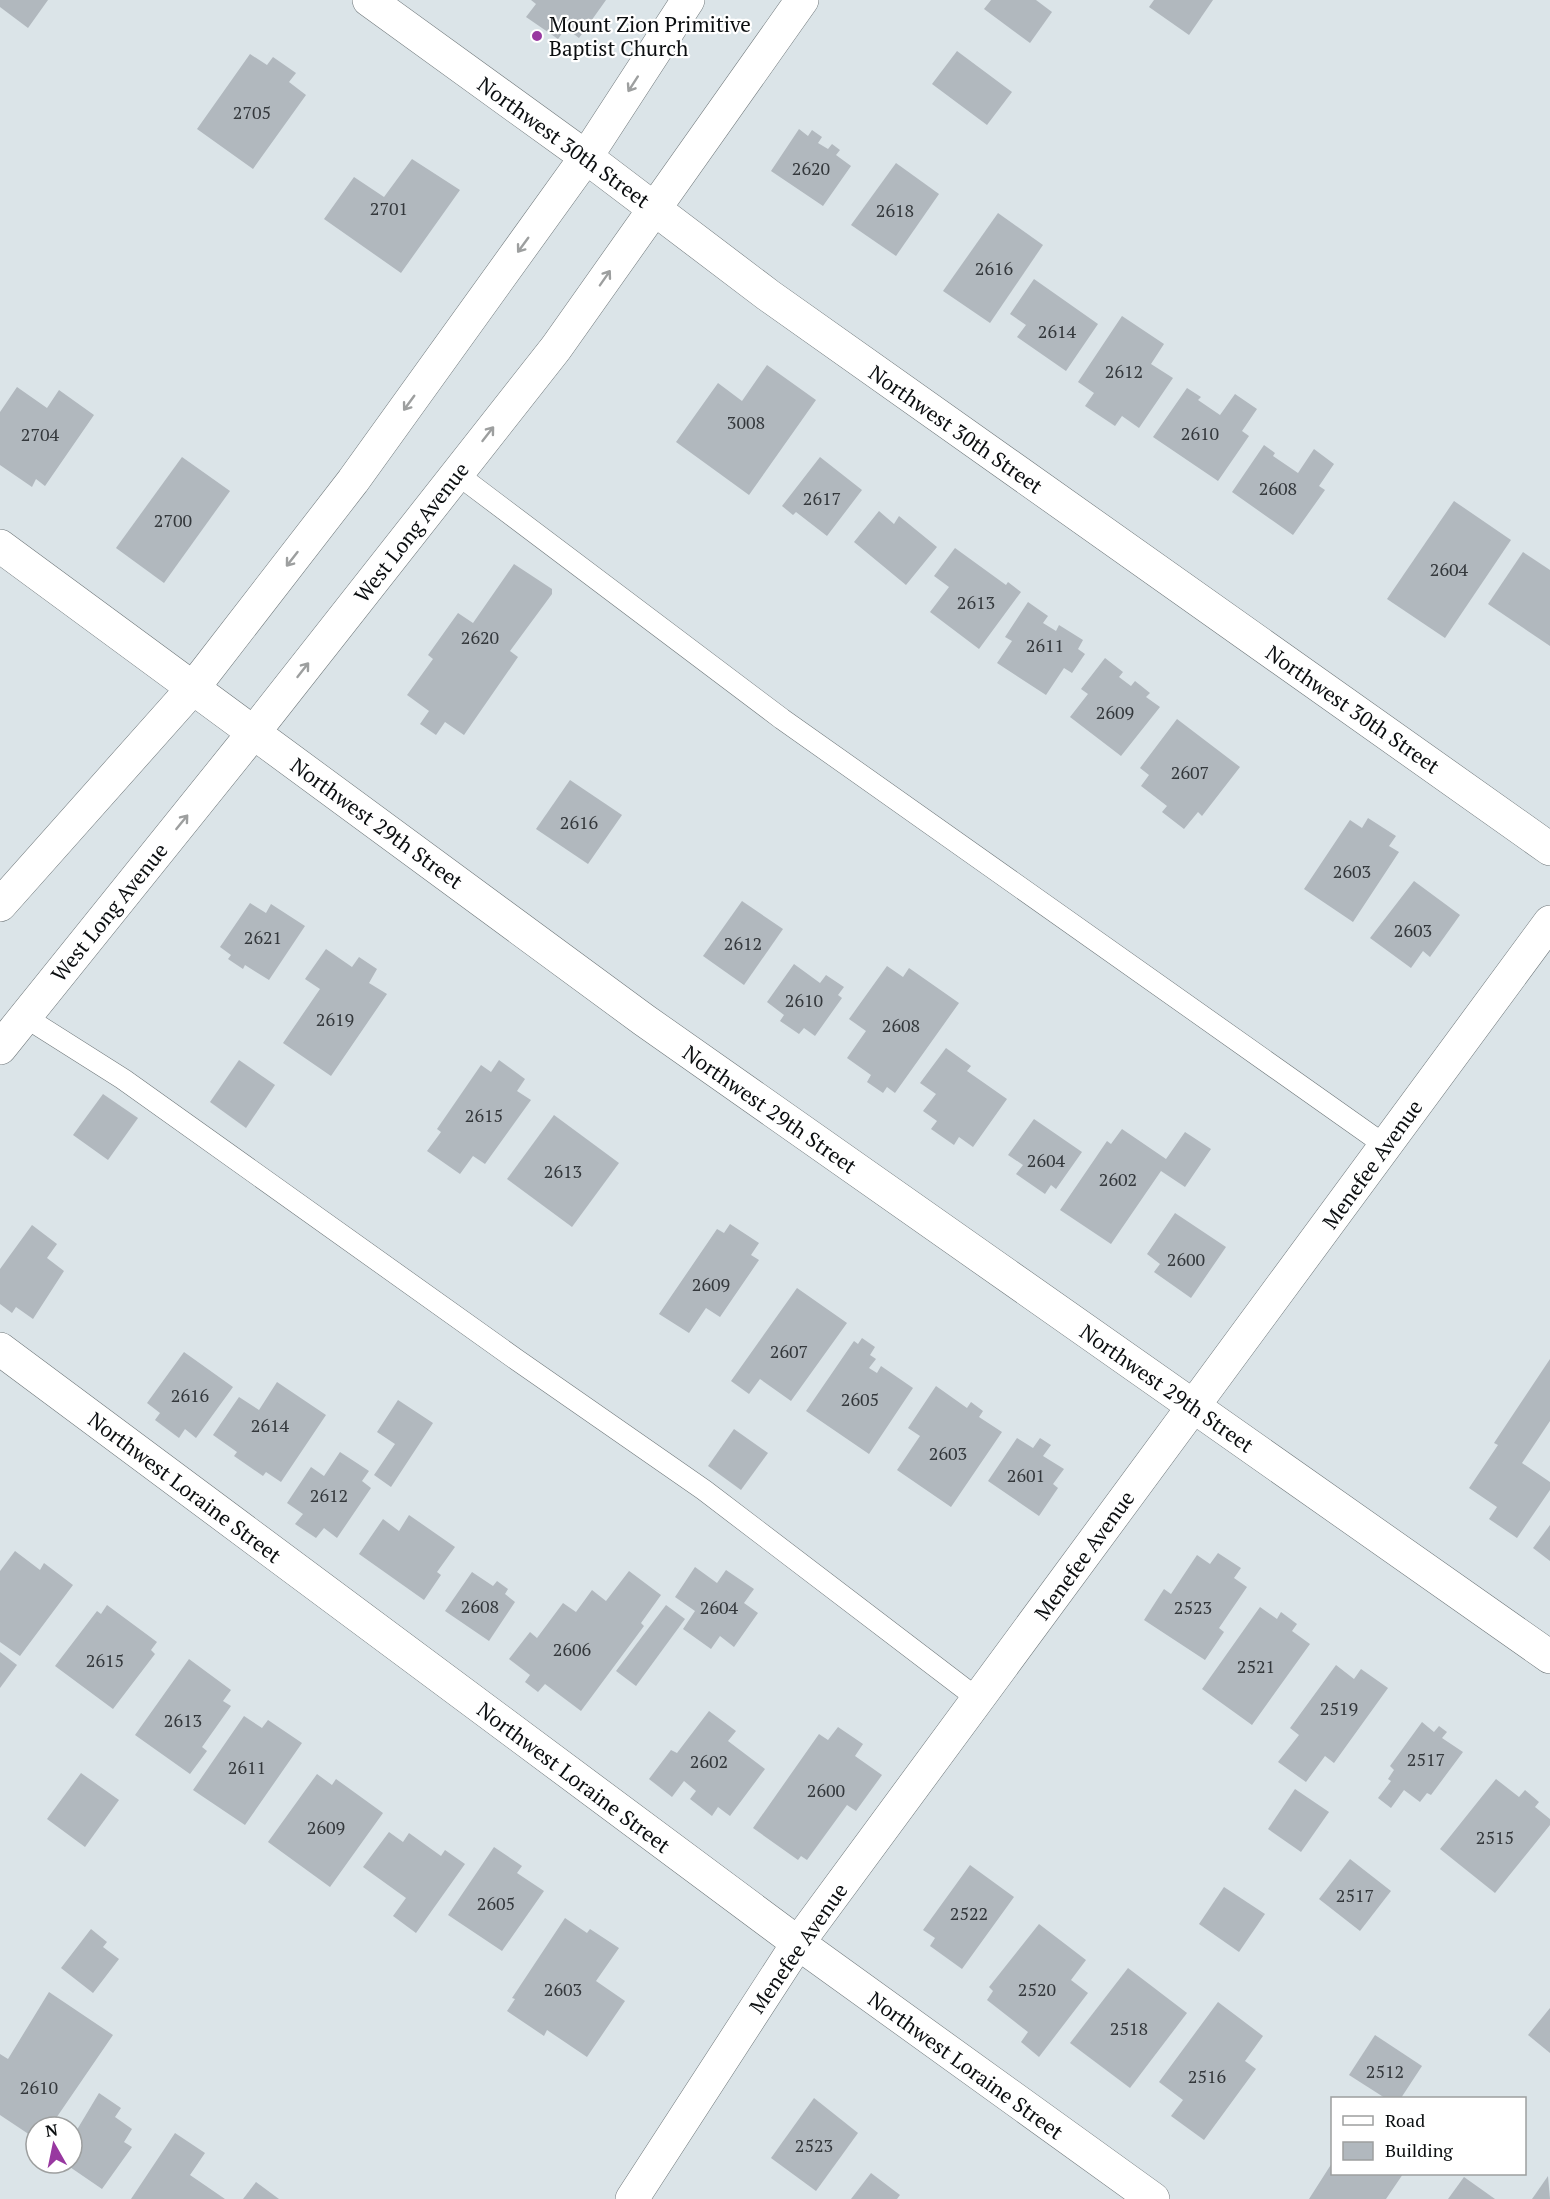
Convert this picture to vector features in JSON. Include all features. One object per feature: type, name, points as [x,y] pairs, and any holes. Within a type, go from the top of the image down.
[{"type":"street","name":"Northwest 30th Street","points":[[369,0],[586,157],[768,295],[1550,849]]},
{"type":"street","points":[[0,905],[193,688],[353,481],[586,157],[688,0]]},
{"type":"street","name":"West Long Avenue","points":[[0,1048],[254,732],[556,348],[802,0]]},
{"type":"street","name":"Northwest 29th Street","points":[[0,546],[644,1020],[1550,1657]]},
{"type":"street","name":"Menefee Avenue","points":[[633,2199],[798,1943],[1550,922]]},
{"type":"street","name":"Northwest Loraine Street","points":[[0,1349],[798,1943],[1153,2199]]},
{"type":"lane","points":[[457,474],[791,725],[1386,1146]]},
{"type":"lane","points":[[25,1017],[123,1079],[704,1490],[978,1699]]},
{"type":"building","points":[[0,0],[48,0],[28,28],[0,7]]},
{"type":"building","points":[[531,0],[606,0],[579,38],[566,28],[558,39],[526,17],[536,4]]},
{"type":"building","points":[[991,0],[1036,0],[1052,12],[1030,43],[984,9]]},
{"type":"building","points":[[1154,0],[1213,0],[1189,35],[1149,7]]},
{"type":"building","points":[[957,51],[1012,92],[987,125],[932,84]]},
{"type":"building","points":[[250,54],[267,65],[273,57],[296,73],[289,82],[306,95],[253,169],[197,129]]},
{"type":"building","points":[[799,129],[808,136],[812,130],[822,137],[818,143],[828,149],[832,144],[840,150],[836,155],[851,166],[823,206],[771,171]]},
{"type":"building","points":[[412,159],[460,190],[401,273],[324,219],[354,177],[384,197]]},
{"type":"building","points":[[896,163],[939,194],[896,256],[851,225]]},
{"type":"building","points":[[998,213],[1043,245],[990,323],[943,291]]},
{"type":"building","points":[[1034,279],[1098,324],[1066,371],[1017,337],[1026,325],[1010,314]]},
{"type":"building","points":[[1122,316],[1164,344],[1151,364],[1173,378],[1139,428],[1122,416],[1115,426],[1085,406],[1094,393],[1078,382]]},
{"type":"building","points":[[767,365],[816,400],[749,495],[676,442],[718,383],[742,401]]},
{"type":"building","points":[[17,387],[47,408],[59,390],[94,415],[45,486],[36,479],[32,487],[0,465],[0,412]]},
{"type":"building","points":[[1187,388],[1201,397],[1198,400],[1220,415],[1235,394],[1257,409],[1242,431],[1249,436],[1218,481],[1153,437]]},
{"type":"building","points":[[1264,445],[1275,453],[1273,456],[1298,473],[1314,449],[1334,464],[1319,486],[1325,490],[1293,535],[1232,492]]},
{"type":"building","points":[[182,457],[230,491],[164,583],[116,548]]},
{"type":"building","points":[[820,457],[862,490],[827,536],[796,512],[793,515],[782,506]]},
{"type":"building","points":[[1454,501],[1511,540],[1445,638],[1387,599]]},
{"type":"building","points":[[879,511],[894,524],[899,516],[937,547],[906,585],[854,542]]},
{"type":"building","points":[[955,548],[1006,585],[1008,582],[1021,592],[979,649],[930,612],[949,587],[934,576]]},
{"type":"building","points":[[1523,552],[1550,570],[1550,646],[1488,604]]},
{"type":"building","points":[[514,564],[552,589],[552,594],[510,651],[518,657],[464,735],[445,722],[436,735],[420,724],[429,711],[407,695],[433,659],[428,655],[458,613],[473,623]]},
{"type":"building","points":[[1028,602],[1048,616],[1043,623],[1056,631],[1059,625],[1083,640],[1078,649],[1085,654],[1072,673],[1064,668],[1046,695],[997,663],[1012,641],[1005,637]]},
{"type":"building","points":[[1105,658],[1123,672],[1119,677],[1131,686],[1135,681],[1150,693],[1146,697],[1160,707],[1121,756],[1070,717],[1088,694],[1081,689]]},
{"type":"building","points":[[1177,719],[1240,767],[1202,816],[1198,812],[1184,829],[1162,812],[1167,806],[1141,786],[1149,775],[1140,768]]},
{"type":"building","points":[[570,780],[622,815],[588,864],[536,829]]},
{"type":"building","points":[[1368,818],[1396,836],[1389,846],[1399,852],[1353,922],[1304,889],[1350,820],[1362,828]]},
{"type":"building","points":[[1414,881],[1460,915],[1430,957],[1423,951],[1411,968],[1370,938]]},
{"type":"building","points":[[742,901],[783,929],[744,985],[703,956]]},
{"type":"building","points":[[250,903],[266,913],[271,904],[305,926],[269,980],[245,965],[243,969],[228,959],[231,955],[220,947]]},
{"type":"building","points":[[326,949],[352,967],[359,957],[377,969],[369,983],[387,994],[331,1076],[283,1043],[320,989],[305,979]]},
{"type":"building","points":[[794,964],[820,983],[826,975],[844,987],[838,995],[842,998],[815,1036],[804,1028],[799,1034],[780,1021],[784,1015],[767,1002]]},
{"type":"building","points":[[887,966],[903,977],[909,968],[959,1003],[895,1093],[887,1087],[883,1093],[867,1082],[871,1075],[847,1058],[866,1031],[849,1019]]},
{"type":"building","points":[[946,1048],[971,1066],[967,1071],[1007,1099],[973,1147],[959,1137],[954,1145],[931,1129],[937,1121],[923,1111],[936,1094],[920,1083]]},
{"type":"building","points":[[239,1060],[275,1085],[246,1128],[210,1102]]},
{"type":"building","points":[[499,1060],[525,1079],[517,1091],[531,1100],[485,1164],[473,1156],[460,1174],[427,1151],[441,1132],[437,1129],[481,1065],[491,1072]]},
{"type":"building","points":[[103,1094],[138,1118],[108,1160],[73,1135]]},
{"type":"building","points":[[554,1115],[619,1163],[572,1227],[507,1179]]},
{"type":"building","points":[[1034,1119],[1082,1152],[1056,1189],[1051,1185],[1045,1194],[1016,1174],[1023,1165],[1008,1155]]},
{"type":"building","points":[[1122,1129],[1166,1159],[1185,1132],[1211,1149],[1185,1187],[1161,1171],[1111,1244],[1060,1210],[1107,1141],[1111,1144]]},
{"type":"building","points":[[1175,1213],[1226,1247],[1191,1298],[1154,1272],[1160,1264],[1147,1254]]},
{"type":"building","points":[[730,1224],[759,1243],[751,1255],[759,1260],[720,1317],[706,1308],[689,1333],[659,1314],[717,1229],[724,1233]]},
{"type":"building","points":[[32,1225],[57,1244],[47,1258],[64,1271],[33,1319],[16,1307],[12,1313],[0,1304],[0,1269]]},
{"type":"building","points":[[797,1288],[847,1323],[791,1401],[760,1379],[749,1394],[731,1381]]},
{"type":"building","points":[[862,1338],[875,1347],[870,1355],[876,1359],[869,1368],[877,1373],[881,1366],[913,1388],[869,1454],[806,1411],[854,1341],[858,1344]]},
{"type":"building","points":[[184,1352],[233,1387],[196,1438],[185,1429],[179,1438],[155,1420],[160,1413],[147,1403]]},
{"type":"building","points":[[1550,1359],[1550,1421],[1522,1463],[1550,1482],[1550,1490],[1517,1538],[1489,1519],[1497,1507],[1469,1488],[1498,1445],[1494,1443]]},
{"type":"building","points":[[277,1382],[326,1415],[281,1482],[266,1472],[263,1476],[234,1456],[237,1452],[213,1435],[239,1397],[259,1410]]},
{"type":"building","points":[[936,1386],[967,1408],[971,1402],[983,1411],[979,1417],[1002,1432],[951,1507],[897,1470],[920,1436],[908,1428]]},
{"type":"building","points":[[398,1400],[433,1423],[391,1487],[374,1475],[395,1444],[377,1432]]},
{"type":"building","points":[[734,1429],[768,1453],[741,1490],[708,1466]]},
{"type":"building","points":[[1017,1438],[1033,1448],[1040,1438],[1051,1445],[1043,1456],[1064,1469],[1053,1484],[1058,1488],[1039,1516],[988,1481]]},
{"type":"building","points":[[340,1452],[369,1471],[362,1481],[371,1488],[337,1538],[324,1528],[316,1538],[295,1524],[303,1514],[287,1503],[311,1467],[324,1476]]},
{"type":"building","points":[[409,1515],[455,1547],[437,1572],[441,1575],[424,1600],[359,1554],[383,1519],[399,1531]]},
{"type":"building","points":[[1550,1525],[1550,1561],[1533,1548]]},
{"type":"building","points":[[15,1551],[40,1570],[44,1563],[73,1585],[20,1656],[0,1642],[0,1571]]},
{"type":"building","points":[[1218,1553],[1241,1568],[1234,1578],[1247,1587],[1219,1628],[1224,1632],[1205,1660],[1144,1620],[1164,1589],[1171,1594],[1197,1555],[1210,1564]]},
{"type":"building","points":[[695,1567],[717,1583],[726,1570],[754,1589],[744,1603],[758,1613],[734,1647],[720,1636],[711,1649],[683,1629],[695,1611],[675,1597]]},
{"type":"building","points":[[629,1571],[661,1595],[641,1623],[644,1626],[581,1711],[545,1684],[538,1692],[525,1682],[530,1675],[509,1659],[530,1632],[537,1638],[563,1603],[576,1612],[592,1590],[606,1601]]},
{"type":"building","points":[[472,1572],[493,1586],[497,1581],[508,1589],[505,1594],[515,1602],[489,1641],[445,1611]]},
{"type":"building","points":[[107,1605],[157,1642],[151,1650],[155,1654],[113,1709],[55,1666],[97,1611],[101,1614]]},
{"type":"building","points":[[666,1605],[685,1619],[636,1686],[616,1671]]},
{"type":"building","points":[[1260,1607],[1277,1619],[1281,1612],[1297,1624],[1292,1631],[1310,1644],[1252,1725],[1202,1689]]},
{"type":"building","points":[[0,1652],[17,1665],[0,1688]]},
{"type":"building","points":[[189,1659],[231,1690],[223,1701],[231,1706],[202,1747],[207,1751],[190,1774],[135,1735]]},
{"type":"building","points":[[1336,1665],[1354,1679],[1361,1669],[1388,1688],[1334,1763],[1325,1756],[1306,1782],[1278,1762],[1299,1735],[1290,1728]]},
{"type":"building","points":[[709,1711],[736,1731],[728,1741],[765,1769],[730,1816],[718,1807],[712,1816],[690,1799],[696,1791],[684,1781],[672,1797],[649,1779],[671,1750],[677,1753]]},
{"type":"building","points":[[244,1716],[262,1728],[268,1720],[302,1743],[245,1825],[193,1790]]},
{"type":"building","points":[[1422,1722],[1434,1732],[1439,1726],[1447,1732],[1442,1738],[1463,1752],[1431,1795],[1427,1793],[1420,1802],[1404,1790],[1391,1808],[1378,1798],[1391,1781],[1388,1779],[1394,1770],[1390,1766]]},
{"type":"building","points":[[838,1727],[863,1744],[855,1756],[882,1775],[856,1811],[847,1805],[807,1860],[801,1856],[798,1860],[753,1828],[819,1734],[828,1740]]},
{"type":"building","points":[[81,1773],[119,1800],[85,1847],[47,1819]]},
{"type":"building","points":[[317,1774],[332,1785],[336,1779],[383,1813],[330,1887],[268,1842]]},
{"type":"building","points":[[1496,1779],[1519,1797],[1525,1790],[1539,1802],[1535,1807],[1550,1819],[1550,1825],[1495,1893],[1440,1849]]},
{"type":"building","points":[[1295,1789],[1329,1812],[1301,1852],[1268,1829]]},
{"type":"building","points":[[389,1832],[403,1842],[409,1833],[441,1856],[445,1850],[465,1864],[416,1933],[393,1916],[406,1898],[363,1867]]},
{"type":"building","points":[[494,1847],[522,1866],[517,1873],[544,1891],[502,1951],[448,1915]]},
{"type":"building","points":[[1350,1859],[1391,1891],[1360,1931],[1319,1899]]},
{"type":"building","points":[[970,1865],[1014,1897],[962,1969],[930,1946],[935,1938],[923,1930]]},
{"type":"building","points":[[1224,1887],[1265,1914],[1239,1952],[1199,1924]]},
{"type":"building","points":[[565,1918],[587,1933],[590,1929],[619,1948],[596,1981],[625,2001],[587,2057],[547,2030],[544,2036],[507,2011],[515,1999],[512,1998]]},
{"type":"building","points":[[1039,1924],[1086,1960],[1071,1980],[1088,1993],[1039,2057],[1021,2042],[1028,2032],[987,2000],[993,1991],[989,1987]]},
{"type":"building","points":[[91,1929],[107,1942],[103,1947],[119,1959],[93,1993],[61,1968]]},
{"type":"building","points":[[1128,1968],[1187,2013],[1130,2088],[1070,2043]]},
{"type":"building","points":[[49,1992],[113,2035],[58,2115],[24,2115],[24,2131],[0,2115],[0,2054],[8,2059]]},
{"type":"building","points":[[1218,2002],[1263,2036],[1245,2061],[1256,2069],[1204,2140],[1171,2116],[1183,2100],[1159,2082]]},
{"type":"building","points":[[1550,2008],[1550,2053],[1528,2035]]},
{"type":"building","points":[[1375,2035],[1422,2066],[1402,2097],[1383,2097],[1349,2075]]},
{"type":"building","points":[[99,2093],[121,2108],[115,2117],[132,2129],[124,2142],[132,2147],[102,2189],[82,2175],[84,2175],[84,2118]]},
{"type":"building","points":[[814,2098],[858,2133],[816,2191],[771,2158]]},
{"type":"building","points":[[175,2133],[205,2153],[190,2175],[225,2199],[131,2199]]},
{"type":"building","points":[[1331,2165],[1331,2175],[1402,2175],[1386,2199],[1309,2199]]},
{"type":"building","points":[[871,2173],[900,2195],[897,2199],[851,2199]]},
{"type":"building","points":[[1548,2176],[1550,2199],[1532,2199]]},
{"type":"building","points":[[1464,2177],[1495,2199],[1448,2199]]},
{"type":"building","points":[[256,2182],[279,2199],[243,2199]]},
{"type":"place","name":"Mount Zion Primitive Baptist Church","points":[[537,36]]}]
